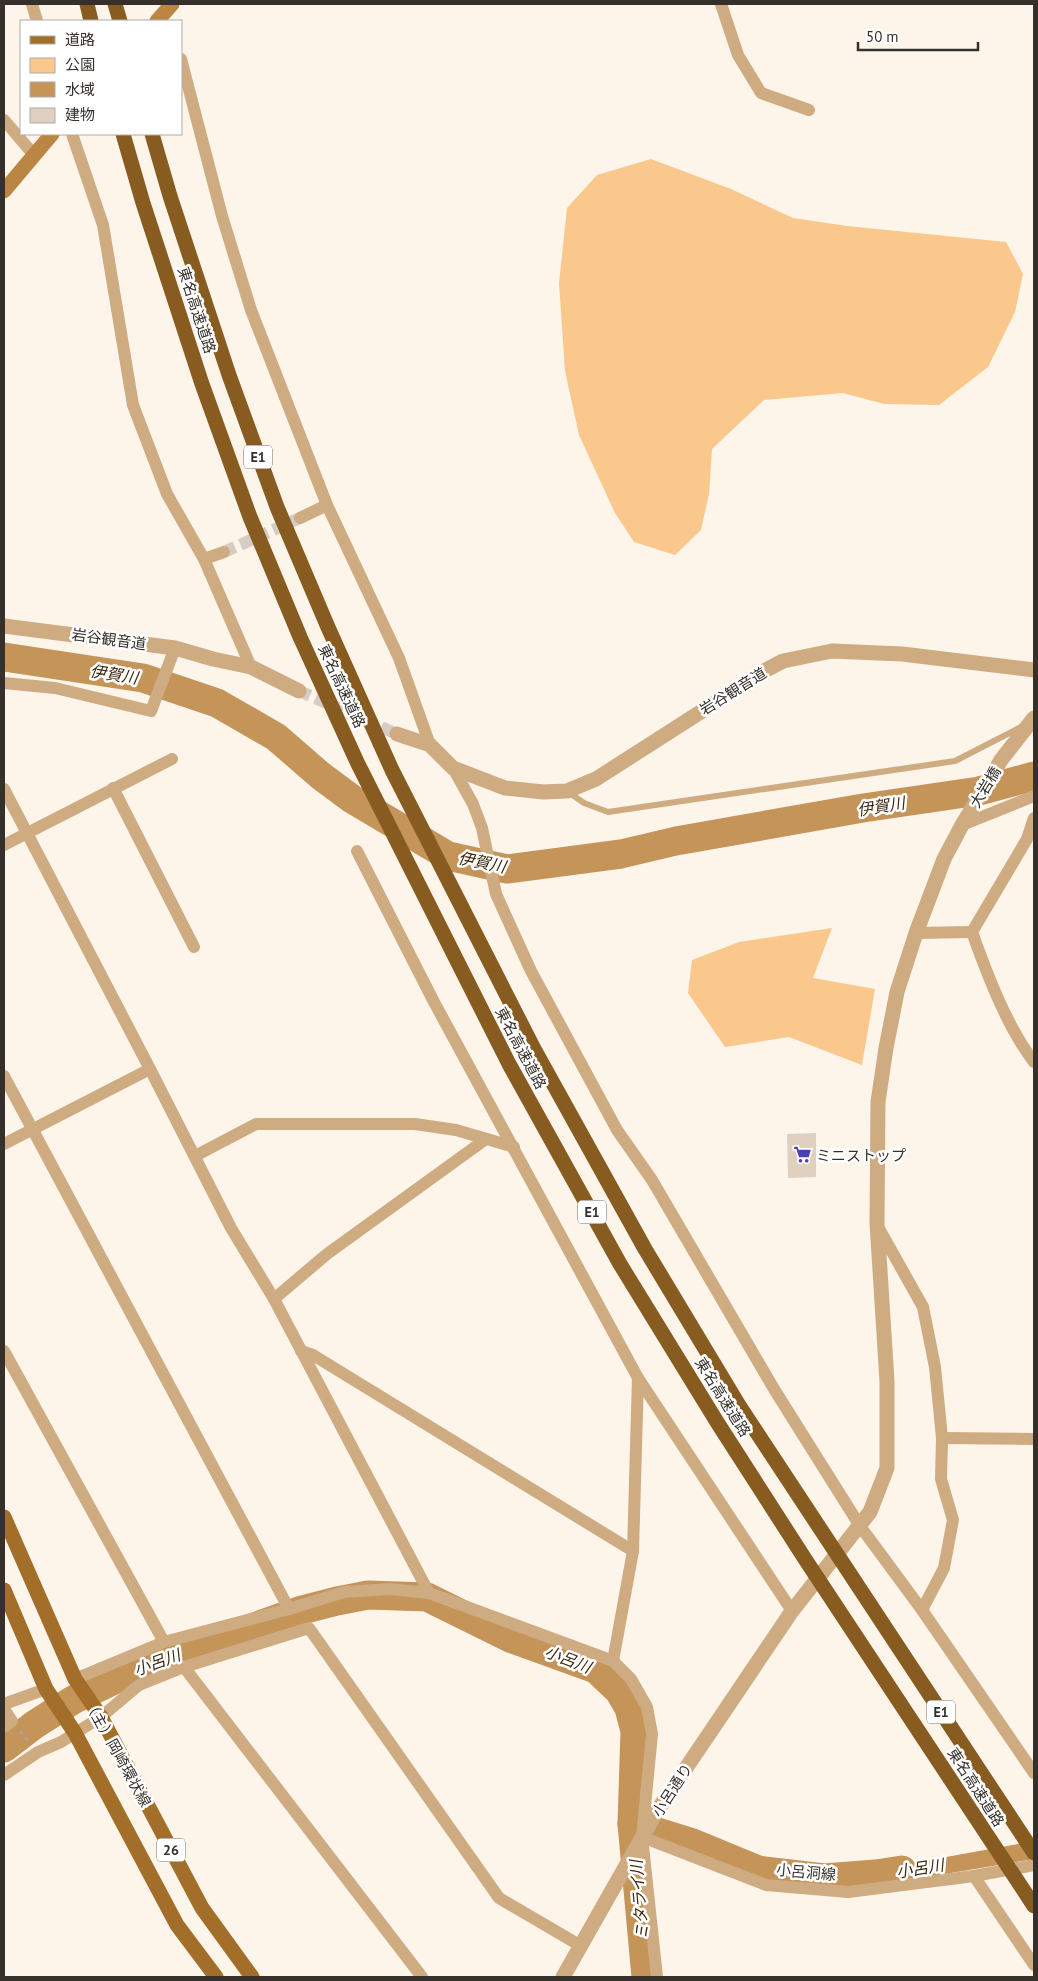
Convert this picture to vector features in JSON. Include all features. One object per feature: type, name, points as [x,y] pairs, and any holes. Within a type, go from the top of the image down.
[{"type":"highway","points":[[86,4],[91,20]]},
{"type":"highway","points":[[115,4],[120,20]]},
{"type":"highway","name":"東名高速道路","points":[[123,135],[143,203],[200,374],[250,516],[300,637],[358,764],[404,851],[509,1064],[620,1264],[717,1422],[1030,1900]]},
{"type":"highway","name":"東名高速道路","points":[[152,135],[170,196],[229,375],[277,507],[326,625],[392,770],[534,1049],[645,1249],[740,1408],[1034,1853]]},
{"type":"main road","points":[[157,20],[169,9]]},
{"type":"main road","points":[[4,191],[51,135]]},
{"type":"main road","name":"（主）岡崎環状線","points":[[4,1518],[75,1679],[101,1717],[202,1908],[252,1977]]},
{"type":"main road","name":"（主）岡崎環状線","points":[[4,1590],[46,1689],[75,1733],[177,1925],[216,1977]]},
{"type":"street","points":[[32,4],[37,20]]},
{"type":"street","points":[[721,4],[738,55],[761,92],[809,110]]},
{"type":"street","points":[[182,63],[222,216],[251,310],[327,505],[399,658],[430,746]]},
{"type":"street","points":[[4,120],[34,155]]},
{"type":"street","points":[[72,135],[103,225],[133,405],[166,494],[204,559],[251,667]]},
{"type":"street","points":[[300,518],[327,505]]},
{"type":"street","points":[[204,559],[224,552]]},
{"type":"street","name":"岩谷観音道","points":[[4,626],[175,648],[251,667],[299,691]]},
{"type":"street","points":[[4,683],[55,688],[151,711],[175,648]]},
{"type":"street","name":"岩谷観音道","points":[[453,768],[505,788],[543,792],[567,791],[596,778],[783,661],[832,651],[902,654],[1034,670]]},
{"type":"street","name":"大岩橋","points":[[877,1224],[878,1102],[897,992],[916,933],[944,859],[965,819],[1001,760],[1033,720]]},
{"type":"street","points":[[397,734],[430,746],[453,768],[473,804],[482,828],[496,894],[531,971],[618,1130],[652,1180],[774,1389],[860,1526],[922,1610],[1034,1773]]},
{"type":"street","points":[[4,846],[172,759]]},
{"type":"street","points":[[113,788],[194,947]]},
{"type":"street","points":[[4,789],[231,1228],[274,1299],[428,1593]]},
{"type":"street","points":[[965,819],[1034,796]]},
{"type":"street","points":[[1034,818],[1027,840],[972,932],[981,958],[1020,1044],[1034,1062]]},
{"type":"street","points":[[1027,840],[1034,852]]},
{"type":"street","points":[[357,851],[434,1002],[638,1378],[792,1611]]},
{"type":"street","points":[[916,933],[972,932]]},
{"type":"street","points":[[4,1144],[150,1069]]},
{"type":"street","points":[[4,1076],[289,1609]]},
{"type":"street","points":[[195,1156],[256,1124],[415,1124],[456,1130],[514,1147]]},
{"type":"street","points":[[274,1299],[327,1254],[486,1139]]},
{"type":"street","points":[[877,1224],[923,1306],[935,1367],[942,1438],[941,1479],[953,1520],[944,1568],[922,1610]]},
{"type":"street","name":"小呂通り","points":[[563,1977],[657,1811],[792,1611],[870,1512],[887,1468],[887,1381],[877,1224]]},
{"type":"street","points":[[4,1351],[164,1642]]},
{"type":"street","points":[[301,1351],[313,1355],[633,1550]]},
{"type":"street","points":[[613,1661],[633,1550],[638,1378]]},
{"type":"street","points":[[942,1438],[1034,1439]]},
{"type":"street","points":[[75,1679],[164,1642],[289,1609],[344,1592],[390,1589],[428,1593],[613,1661],[631,1679],[647,1708],[652,1734],[642,1837],[657,1977]]},
{"type":"street","points":[[4,1775],[38,1752],[61,1742],[101,1717],[139,1685],[184,1667],[309,1628],[499,1898],[581,1946]]},
{"type":"street","points":[[184,1667],[422,1977]]},
{"type":"street","points":[[4,1704],[46,1689]]},
{"type":"street","points":[[4,1709],[8,1724]]},
{"type":"street","name":"小呂洞線","points":[[642,1837],[766,1885],[848,1892],[974,1876],[1034,1865]]},
{"type":"street","points":[[974,1876],[1034,1965]]},
{"type":"lane","points":[[567,791],[584,803],[608,812],[955,761],[1033,720]]},
{"type":"path","points":[[8,1724],[38,1752]]},
{"type":"green space","points":[[651,159],[731,189],[793,218],[847,226],[1006,242],[1023,274],[1015,312],[988,367],[939,405],[884,404],[843,393],[764,400],[712,449],[709,494],[701,530],[675,555],[634,542],[615,513],[579,435],[565,371],[559,283],[567,208],[597,175]]},
{"type":"green space","points":[[832,928],[813,978],[875,989],[862,1065],[789,1037],[725,1047],[688,993],[692,960],[739,942]]},
{"type":"water","points":[[1034,1841],[1034,1859],[820,1895],[776,1889],[779,1877],[838,1881],[924,1861]]},
{"type":"building","name":"ミニストップ","points":[[816,1133],[816,1177],[788,1178],[787,1134]]},
{"type":"waterway","name":"伊賀川","points":[[4,657],[143,678],[217,703],[276,737],[321,776],[352,799],[448,856],[507,869],[621,854],[676,841],[863,808],[979,791],[1034,776]]},
{"type":"waterway","name":"小呂川","points":[[4,1748],[34,1725],[73,1700],[141,1667],[302,1610],[337,1601],[368,1595],[427,1597],[510,1638],[596,1669],[619,1691],[629,1708],[635,1731],[632,1824],[646,1977]]},
{"type":"waterway","name":"小呂川","points":[[632,1824],[690,1842],[758,1870],[824,1878],[902,1870]]},
{"type":"tunnel","points":[[224,552],[300,518]]},
{"type":"tunnel","points":[[299,691],[397,734]]},
{"type":"place","name":"ミニストップ","points":[[802,1155]]},
{"type":"water label","name":"ミタライ川","points":[[639,1900]]}]
